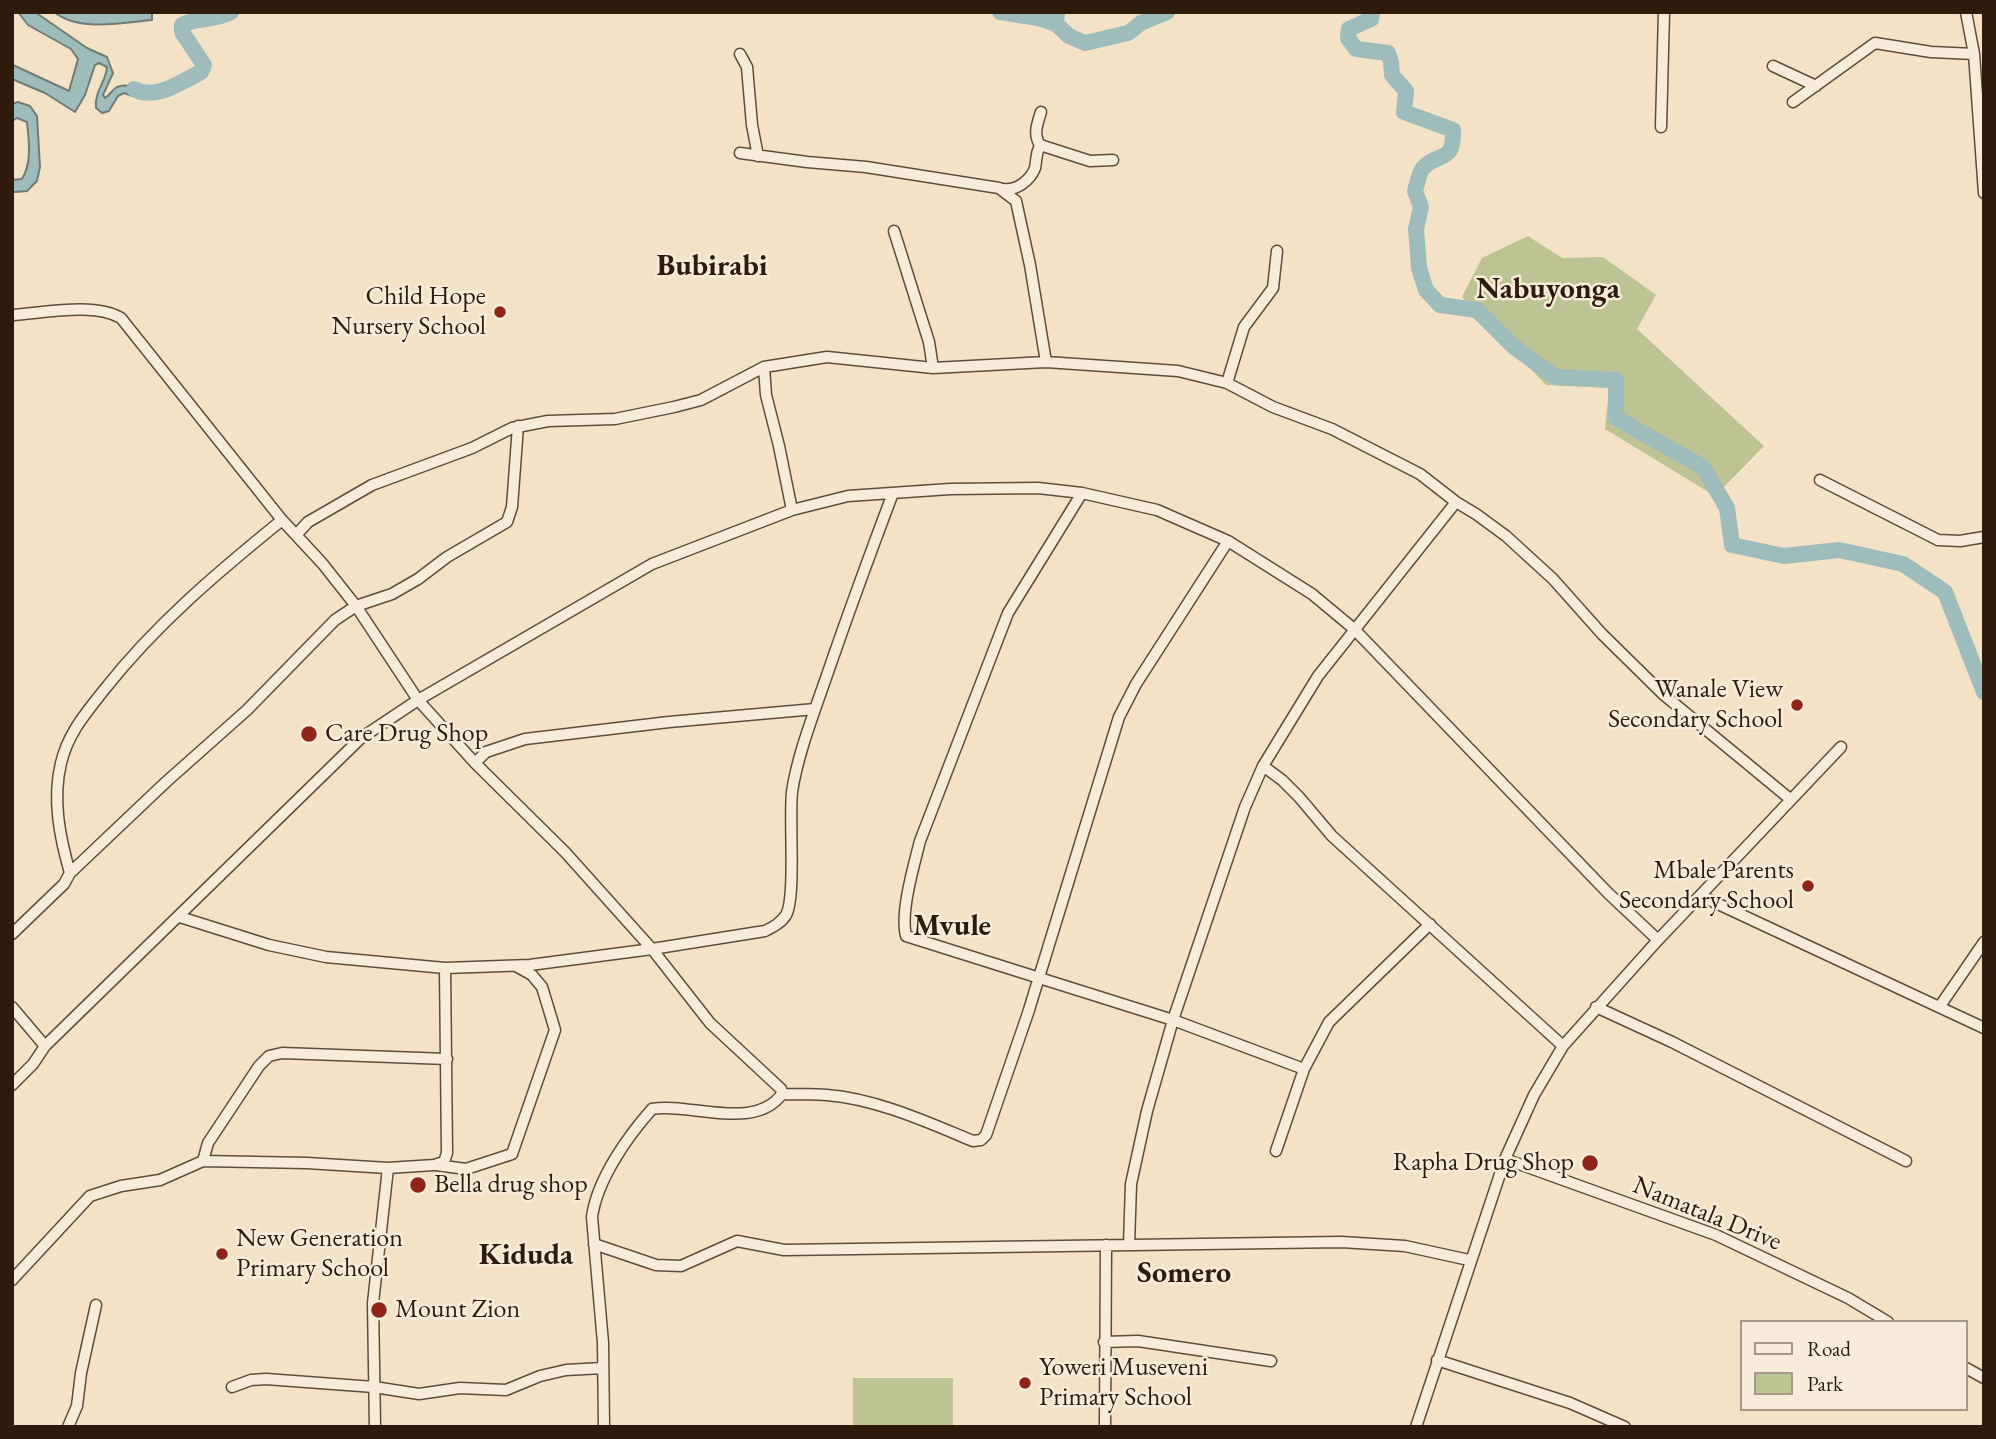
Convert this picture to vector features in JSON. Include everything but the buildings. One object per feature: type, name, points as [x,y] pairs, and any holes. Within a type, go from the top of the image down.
[{"type":"street","points":[[1661,127],[1664,12]]},
{"type":"street","points":[[1966,12],[1974,54],[1984,192]]},
{"type":"street","points":[[1793,102],[1875,43],[1974,54]]},
{"type":"street","points":[[740,54],[747,67],[752,125],[758,156]]},
{"type":"street","points":[[1773,66],[1816,86]]},
{"type":"street","points":[[1041,112],[1036,139],[1040,145],[1090,161],[1113,160]]},
{"type":"street","points":[[740,153],[866,167],[1012,190],[1022,185],[1034,169],[1035,156],[1040,145]]},
{"type":"street","points":[[999,188],[1016,201],[1046,362]]},
{"type":"street","points":[[894,230],[929,342],[933,368]]},
{"type":"street","points":[[1227,383],[1244,327],[1273,288],[1277,251]]},
{"type":"street","points":[[12,315],[93,310],[112,313],[121,318],[282,520],[322,563],[355,606],[418,699],[475,763],[565,852],[652,950],[710,1023],[781,1089],[782,1094]]},
{"type":"street","points":[[296,535],[308,523],[372,485],[472,448],[518,426],[556,420],[615,419],[674,407],[701,400],[764,367],[827,357],[933,368],[1046,362],[1178,370],[1227,383],[1273,407],[1332,429],[1420,474],[1506,536],[1553,579],[1602,634],[1664,695],[1790,799]]},
{"type":"street","points":[[764,367],[766,395],[792,510]]},
{"type":"street","points":[[12,934],[64,884],[70,873],[247,710],[335,621],[355,606],[392,593],[418,579],[447,557],[507,522],[512,507],[518,426]]},
{"type":"street","points":[[1820,480],[1938,540],[1960,541],[1984,537]]},
{"type":"street","points":[[12,1085],[33,1064],[45,1046],[361,738],[418,699],[652,564],[792,510],[848,496],[950,489],[1025,488],[1082,493],[1157,510],[1228,541],[1312,593],[1354,629],[1608,892],[1658,940]]},
{"type":"street","points":[[180,917],[269,945],[326,957],[445,968],[515,966],[652,950],[765,932],[777,925],[787,913],[790,895],[790,819],[793,790],[815,709],[893,493]]},
{"type":"street","points":[[1082,493],[1008,613],[920,841],[910,877],[906,936],[1173,1020],[1304,1069]]},
{"type":"street","points":[[1129,1245],[1131,1184],[1147,1111],[1173,1020],[1245,807],[1263,766],[1318,676],[1456,502]]},
{"type":"street","points":[[70,873],[57,820],[61,762],[72,730],[159,626],[212,577],[282,520]]},
{"type":"street","points":[[782,1094],[827,1095],[859,1100],[929,1122],[973,1141],[981,1140],[986,1135],[1119,717],[1136,684],[1228,541]]},
{"type":"street","points":[[475,763],[486,751],[525,739],[668,722],[815,709]]},
{"type":"street","points":[[1416,1427],[1504,1159],[1534,1095],[1563,1046],[1658,940],[1841,747]]},
{"type":"street","points":[[1263,766],[1282,780],[1332,836],[1563,1046]]},
{"type":"street","points":[[1701,896],[1984,1028]]},
{"type":"street","points":[[1276,1151],[1304,1069],[1329,1022],[1430,924]]},
{"type":"street","points":[[1940,1006],[1984,942]]},
{"type":"street","points":[[12,1280],[90,1196],[121,1186],[160,1180],[203,1161],[387,1168],[434,1165],[466,1169],[512,1154],[555,1030],[542,987],[532,975],[515,966]]},
{"type":"street","points":[[434,1165],[444,1162],[447,1153],[445,968]]},
{"type":"street","points":[[12,1007],[45,1046]]},
{"type":"street","points":[[1597,1007],[1672,1042],[1906,1161]]},
{"type":"street","points":[[203,1161],[208,1143],[259,1066],[269,1056],[282,1053],[447,1059]]},
{"type":"street","points":[[604,1427],[603,1368],[592,1217],[597,1194],[607,1173],[652,1109],[666,1106],[733,1115],[761,1110],[775,1103],[782,1094]]},
{"type":"street","name":"Namatala Drive","points":[[1504,1159],[1716,1235],[1848,1298],[1885,1320]]},
{"type":"street","points":[[375,1427],[373,1304],[387,1168]]},
{"type":"street","points":[[594,1244],[656,1265],[681,1266],[737,1241],[783,1250],[1341,1242],[1405,1246],[1469,1260]]},
{"type":"street","points":[[1105,1427],[1106,1245]]},
{"type":"street","points":[[68,1427],[77,1406],[81,1373],[96,1305]]},
{"type":"street","points":[[1104,1342],[1138,1341],[1271,1361]]},
{"type":"street","points":[[1437,1360],[1570,1403],[1625,1427]]},
{"type":"street","points":[[232,1387],[251,1380],[266,1379],[374,1387],[419,1394],[460,1388],[506,1390],[540,1376],[566,1370],[603,1368]]},
{"type":"street","points":[[1968,1369],[1984,1378]]},
{"type":"green space","points":[[1528,236],[1562,258],[1603,257],[1656,295],[1637,329],[1764,446],[1715,496],[1605,429],[1609,388],[1546,385],[1462,297],[1482,258]]},
{"type":"green space","points":[[853,1378],[953,1378],[953,1427],[853,1427]]},
{"type":"water","points":[[18,12],[35,12],[87,48],[107,57],[113,73],[103,95],[105,98],[115,88],[126,85],[151,94],[138,97],[124,93],[118,96],[109,111],[102,113],[96,108],[96,102],[107,67],[99,63],[95,65],[85,95],[75,112],[45,93],[12,79],[13,65],[69,91],[78,59],[71,49],[28,25]]},
{"type":"water","points":[[54,12],[152,12],[152,20],[88,24],[64,18]]},
{"type":"water","points":[[18,102],[30,106],[37,116],[40,167],[37,181],[27,191],[12,192],[12,180],[22,179],[29,152],[27,122],[17,118],[12,121],[12,104]]},
{"type":"waterway","points":[[134,89],[159,92],[201,72],[204,65],[182,32],[182,25],[231,12]]},
{"type":"waterway","points":[[1000,12],[1056,24]]},
{"type":"waterway","points":[[1057,12],[1056,24],[1069,36],[1085,43],[1128,33],[1141,23],[1167,12]]},
{"type":"waterway","points":[[1372,12],[1371,19],[1349,29],[1348,38],[1356,49],[1388,53],[1392,75],[1406,91],[1404,112],[1453,130],[1453,141],[1448,153],[1423,168],[1415,191],[1421,207],[1416,229],[1419,268],[1426,290],[1440,305],[1477,310],[1513,346],[1555,377],[1616,380],[1616,418],[1703,467],[1727,508],[1732,545],[1784,556],[1839,550],[1903,564],[1945,592],[1984,692]]},
{"type":"place","name":"Child Hope Nursery School","points":[[500,312]]},
{"type":"place","name":"Wanale View Secondary School","points":[[1797,705]]},
{"type":"place","name":"Care Drug Shop","points":[[309,734]]},
{"type":"place","name":"Mbale Parents Secondary School","points":[[1808,886]]},
{"type":"place","name":"Rapha Drug Shop","points":[[1590,1163]]},
{"type":"place","name":"Bella drug shop","points":[[418,1185]]},
{"type":"place","name":"New Generation Primary School","points":[[222,1254]]},
{"type":"place","name":"Mount Zion","points":[[379,1310]]},
{"type":"place","name":"Yoweri Museveni Primary School","points":[[1025,1383]]},
{"type":"district","name":"Bubirabi","points":[[712,267]]},
{"type":"district","name":"Nabuyonga","points":[[1548,290]]},
{"type":"district","name":"Mvule","points":[[952,927]]},
{"type":"district","name":"Kiduda","points":[[526,1256]]},
{"type":"district","name":"Somero","points":[[1184,1274]]}]
